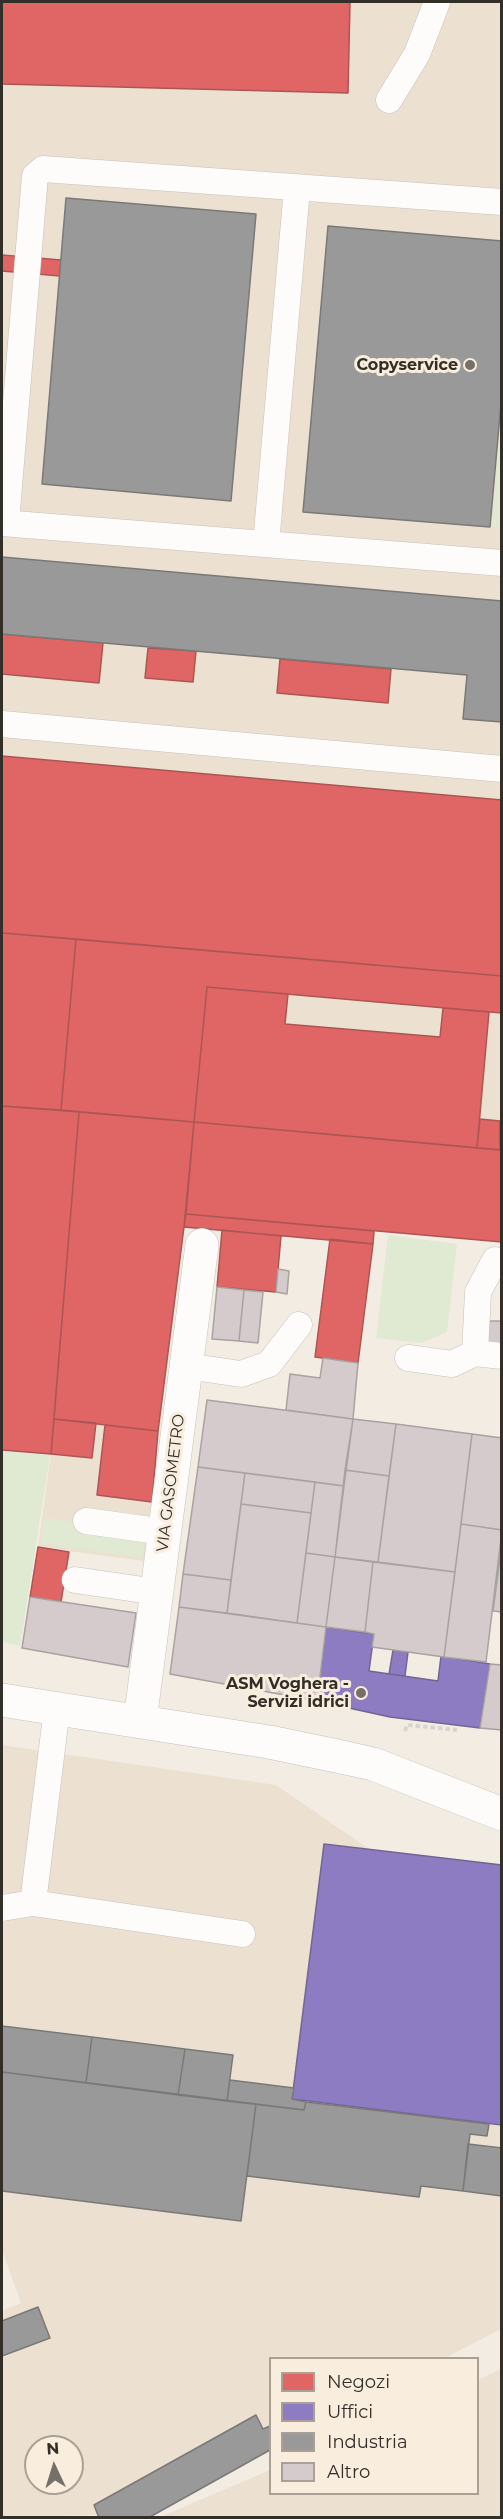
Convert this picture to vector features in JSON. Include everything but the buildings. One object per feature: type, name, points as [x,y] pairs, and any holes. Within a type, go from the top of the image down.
[{"type":"street","name":"VIA GASOMETRO","points":[[140,1721],[202,1245]]},
{"type":"street","points":[[2,1700],[269,1742],[373,1764],[501,1814]]},
{"type":"lane","points":[[389,100],[417,54],[437,2]]},
{"type":"lane","points":[[501,202],[43,169],[35,176],[4,522],[501,563]]},
{"type":"lane","points":[[266,544],[297,188]]},
{"type":"lane","points":[[2,724],[501,769]]},
{"type":"lane","points":[[475,1353],[478,1292],[495,1260]]},
{"type":"lane","points":[[186,1366],[241,1374],[269,1364],[299,1325]]},
{"type":"lane","points":[[408,1358],[452,1364],[475,1353],[501,1356]]},
{"type":"lane","points":[[86,1521],[165,1532]]},
{"type":"lane","points":[[75,1580],[157,1592]]},
{"type":"lane","points":[[33,1904],[57,1708]]},
{"type":"lane","points":[[2,1908],[33,1904],[242,1934]]},
{"type":"path","points":[[420,1726],[457,1730]]},
{"type":"shaded area","points":[[2,2],[501,2],[501,1242],[375,1231],[373,1244],[184,1227],[144,1561],[38,1547],[51,1454],[2,1450]]},
{"type":"shaded area","points":[[2,1745],[276,1785],[375,1853],[501,1868],[501,2329],[447,2357],[269,2357],[269,2451],[148,2517],[99,2515],[2,2517],[2,2311],[21,2303],[2,2250]]},
{"type":"shaded area","points":[[501,2369],[501,2517],[160,2517],[269,2470],[269,2495],[479,2495],[479,2380]]},
{"type":"green space","points":[[501,417],[501,526],[492,526]]},
{"type":"green space","points":[[388,1235],[457,1244],[447,1332],[421,1343],[376,1338]]},
{"type":"green space","points":[[2,1451],[50,1455],[20,1646],[2,1642]]},
{"type":"green space","points":[[45,1518],[146,1532],[142,1558],[41,1543]]},
{"type":"place","name":"Copyservice","points":[[470,365]]},
{"type":"place","name":"ASM Voghera - Servizi idrici","points":[[361,1693]]}]
